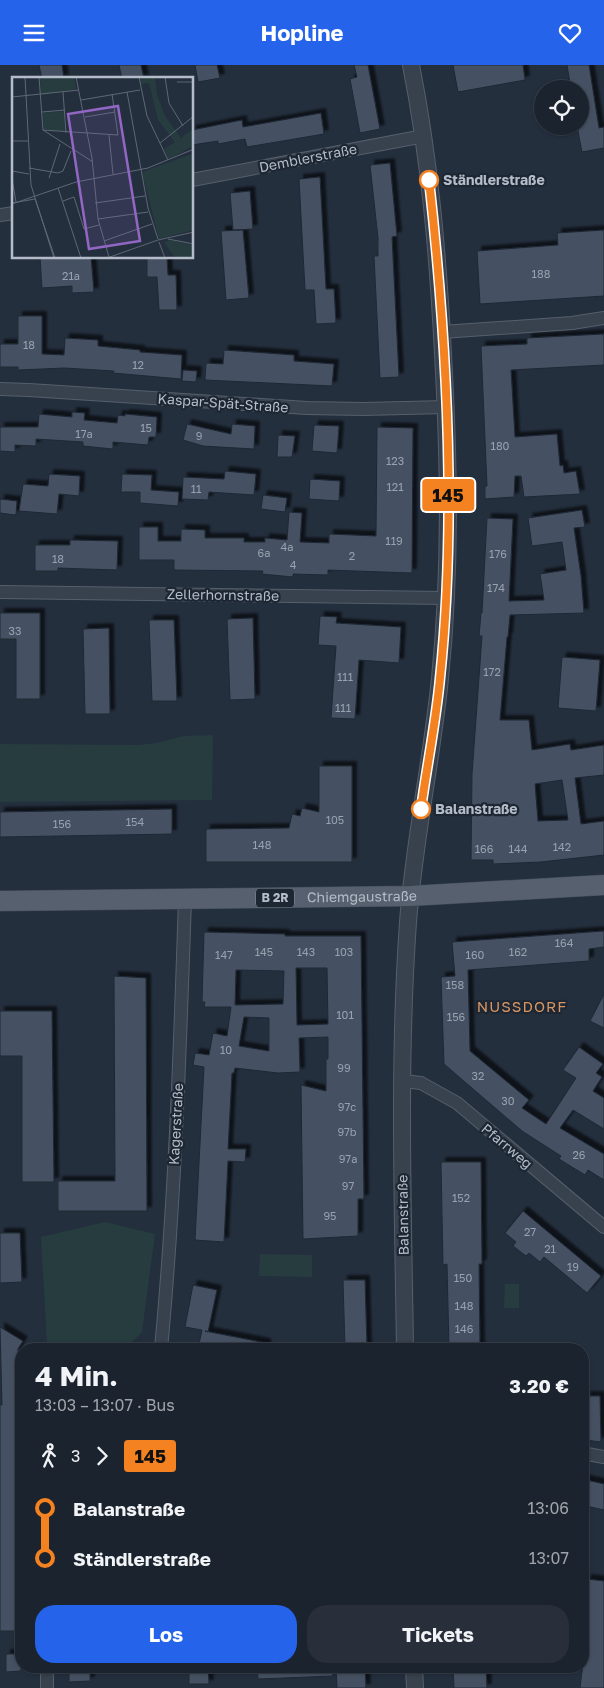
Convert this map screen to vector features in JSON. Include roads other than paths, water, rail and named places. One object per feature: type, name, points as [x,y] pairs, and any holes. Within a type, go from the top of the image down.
[{"type":"main road","name":"Chiemgaustraße","points":[[0,901],[410,896],[604,885]]},
{"type":"street","name":"Balanstraße","points":[[406,1343],[402,1081],[410,896],[440,678],[446,598],[448,523],[446,407],[433,215],[424,136],[412,65]]},
{"type":"street","name":"Demblerstraße","points":[[194,179],[424,136]]},
{"type":"street","points":[[442,332],[604,319]]},
{"type":"street","name":"Kaspar-Spät-Straße","points":[[0,389],[307,408],[446,407]]},
{"type":"street","name":"Zellerhornstraße","points":[[0,591],[446,598]]},
{"type":"street","name":"Kagerstraße","points":[[162,1343],[176,1141],[185,899]]},
{"type":"street","name":"Pfarrweg","points":[[402,1081],[421,1083],[456,1103],[604,1227]]},
{"type":"street","points":[[589,1454],[604,1457]]},
{"type":"street","points":[[47,1673],[47,1688]]},
{"type":"street","points":[[414,1673],[415,1688]]},
{"type":"place","name":"Ständlerstraße","points":[[429,180]]},
{"type":"place","name":"Balanstraße","points":[[421,809]]},
{"type":"district","name":"NUSSDORF","points":[[522,1007]]}]
